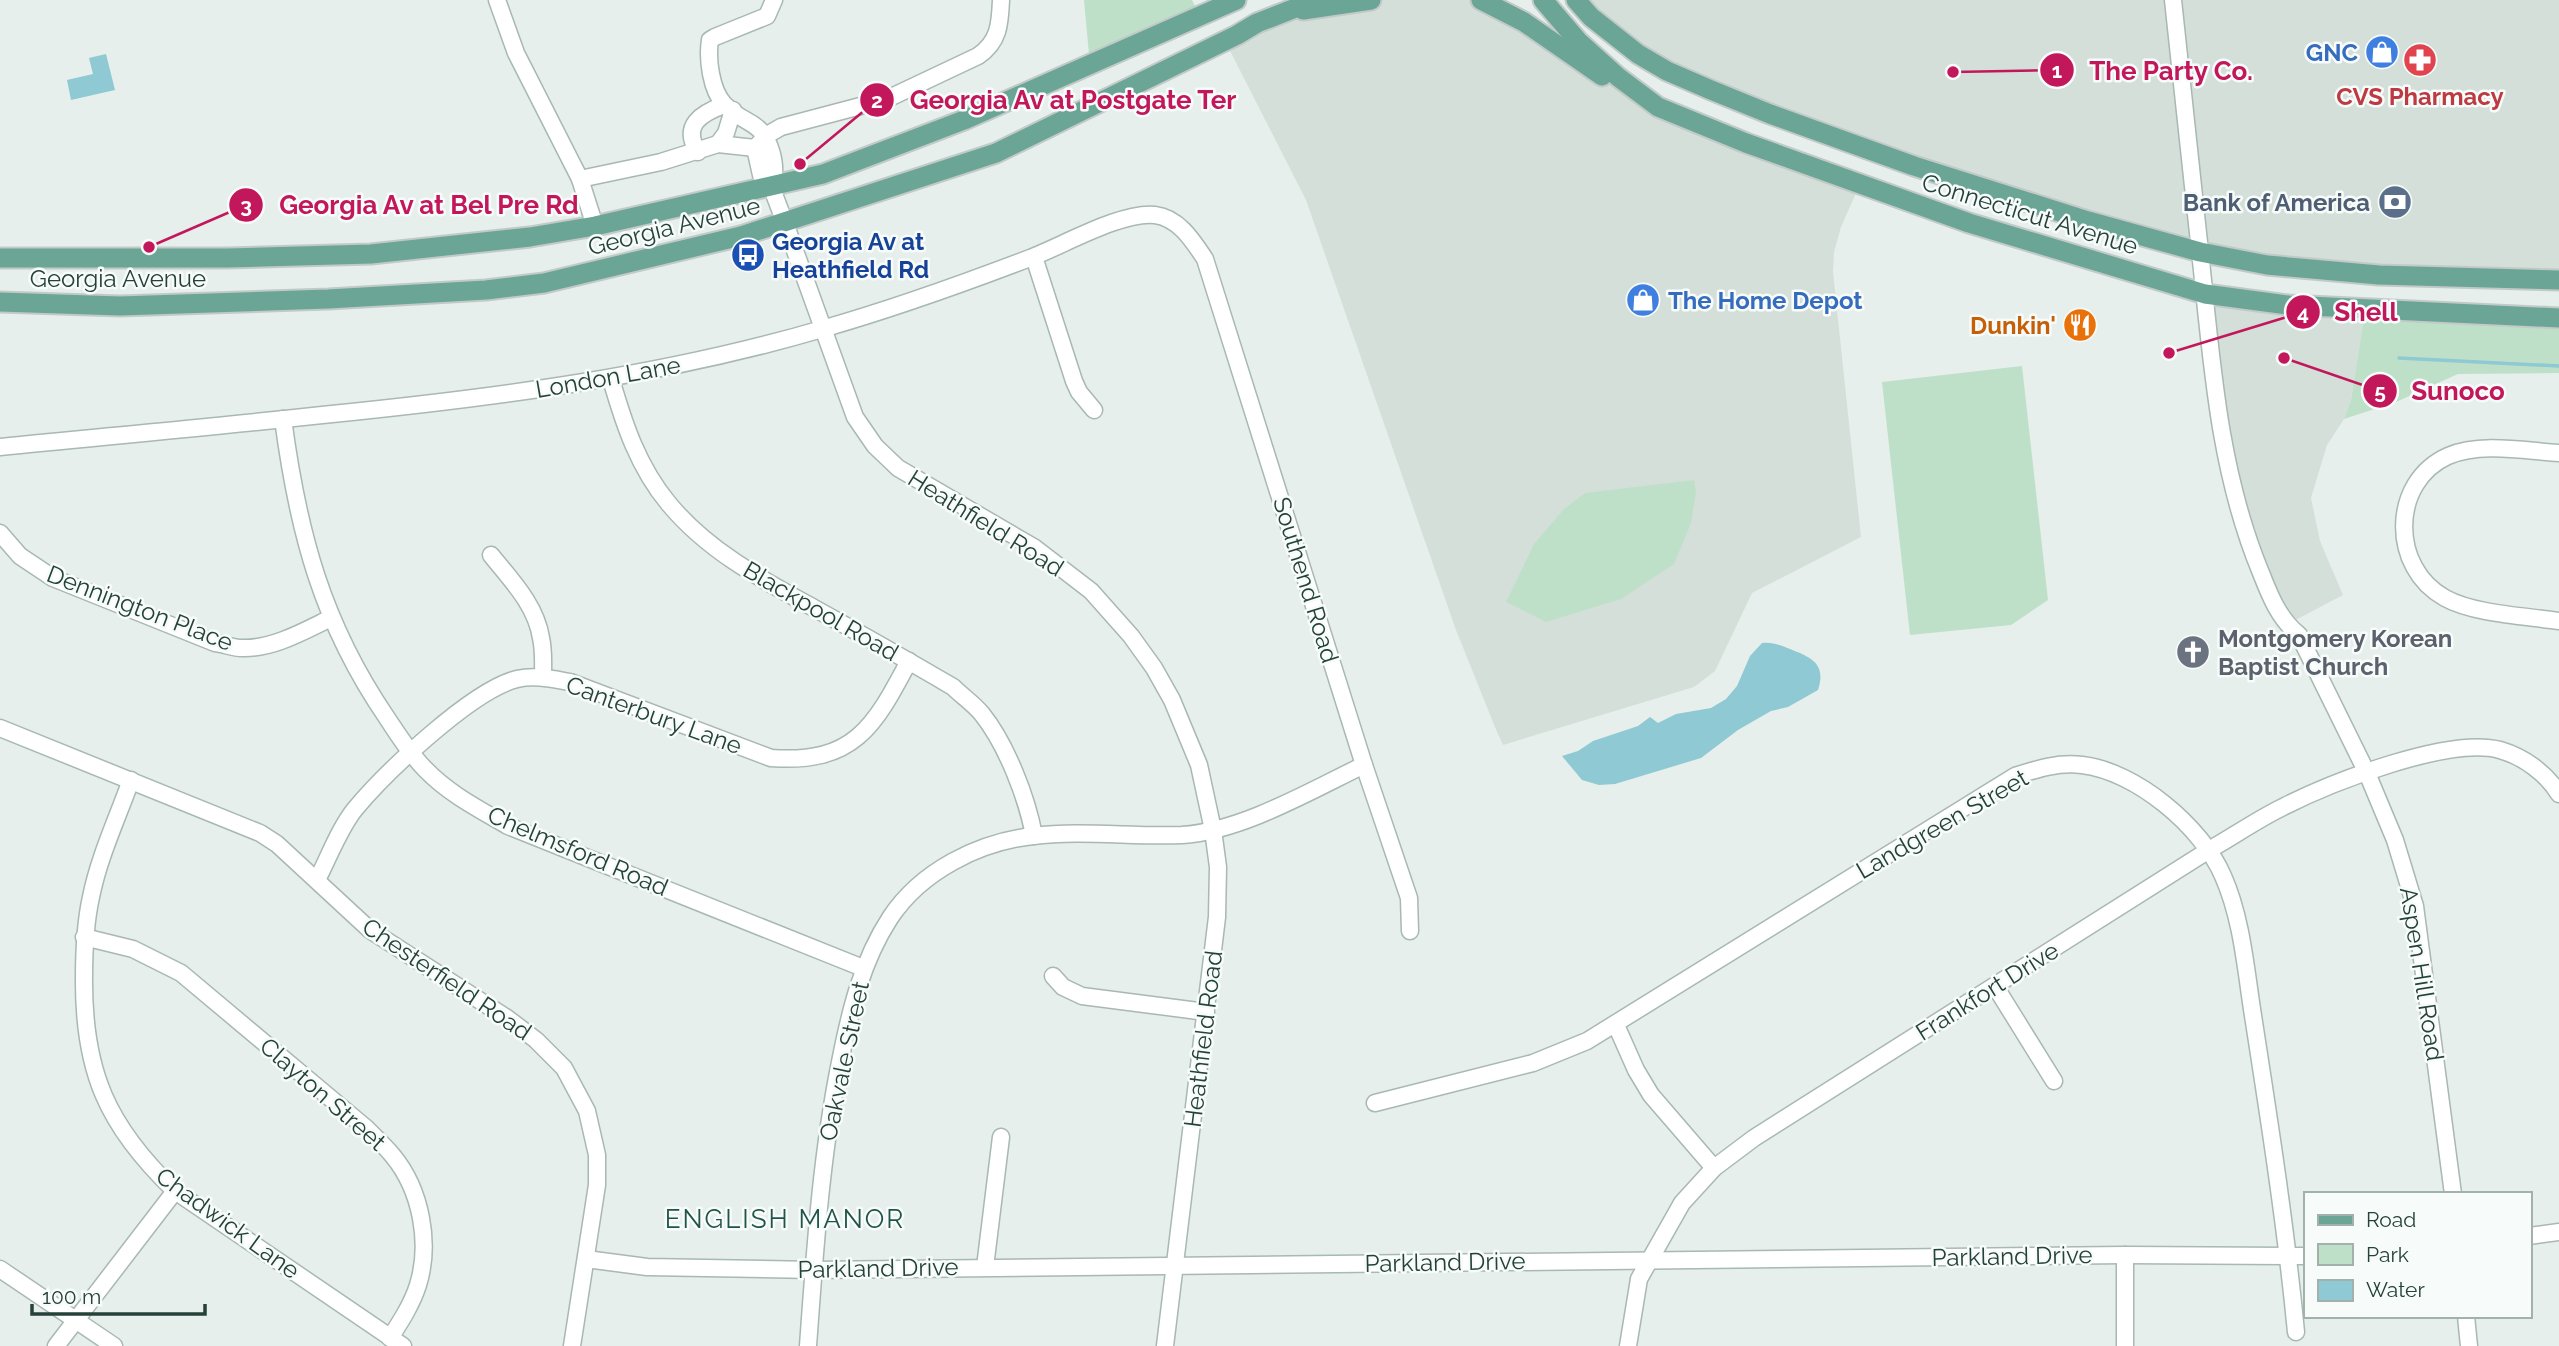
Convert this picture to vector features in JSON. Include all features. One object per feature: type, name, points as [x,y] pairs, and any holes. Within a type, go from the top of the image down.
[{"type":"main road","name":"Georgia Avenue","points":[[0,258],[229,258],[371,254],[530,237],[595,226],[823,174],[964,120],[1236,0]]},
{"type":"main road","name":"Georgia Avenue","points":[[0,302],[120,306],[393,297],[544,283],[785,223],[996,153],[1257,23],[1316,0]]},
{"type":"main road","points":[[1281,13],[1371,0]]},
{"type":"main road","points":[[1481,0],[1506,11],[1620,87],[1658,107]]},
{"type":"main road","name":"Connecticut Avenue","points":[[1543,0],[1578,41],[1618,77],[1658,107],[1746,143],[1956,219],[2205,294],[2288,305],[2559,318]]},
{"type":"main road","name":"Connecticut Avenue","points":[[1576,0],[1591,17],[1622,43],[1652,63],[1770,114],[1914,166],[2025,202],[2200,252],[2303,270],[2559,280]]},
{"type":"street","points":[[497,0],[516,53],[580,179],[595,226]]},
{"type":"street","points":[[771,186],[776,171],[767,135],[729,107],[717,93],[708,50],[710,40],[768,16],[774,0]]},
{"type":"street","points":[[580,179],[661,162],[718,144],[755,148],[767,135],[781,127],[887,99],[988,49],[998,34],[1001,0]]},
{"type":"street","name":"Aspen Hill Road","points":[[2173,0],[2217,409],[2230,483],[2248,542],[2271,598],[2286,625],[2299,635],[2367,773],[2395,840],[2414,906],[2453,1192]]},
{"type":"street","points":[[698,152],[692,139],[692,130],[698,118],[704,113],[729,107]]},
{"type":"street","points":[[718,144],[726,132],[729,107]]},
{"type":"street","name":"Heathfield Road","points":[[755,148],[761,175],[771,186],[855,416],[875,446],[898,468],[1035,548],[1091,591],[1154,667],[1172,700],[1199,765],[1213,830],[1217,867],[1217,917],[1165,1346]]},
{"type":"street","name":"London Lane","points":[[0,447],[484,398],[611,379],[715,358],[822,329],[1034,257],[1126,218],[1155,215],[1173,222],[1189,235]]},
{"type":"street","name":"Southend Road","points":[[1189,235],[1205,259],[1212,278],[1364,765],[1409,898],[1410,930]]},
{"type":"street","points":[[1034,257],[1074,381],[1079,392],[1094,410]]},
{"type":"street","name":"Blackpool Road","points":[[611,379],[637,456],[668,503],[702,538],[743,568],[953,687],[981,713],[1000,743],[1030,811],[1034,836]]},
{"type":"street","name":"Chelmsford Road","points":[[283,419],[292,484],[304,540],[331,618],[365,686],[426,771],[460,799],[508,826],[863,968]]},
{"type":"street","points":[[2559,453],[2478,449],[2451,455],[2439,461],[2422,477],[2409,496],[2404,518],[2404,546],[2415,572],[2447,600],[2559,621]]},
{"type":"street","name":"Dennington Place","points":[[0,533],[20,556],[53,578],[215,643],[242,648],[267,645],[331,618]]},
{"type":"street","points":[[491,555],[523,596],[536,618],[542,639],[543,677]]},
{"type":"street","name":"Canterbury Lane","points":[[317,880],[354,811],[410,752],[486,691],[517,679],[543,677],[570,682],[771,758],[800,760],[841,748],[872,723],[886,704],[909,661]]},
{"type":"street","name":"Chesterfield Road","points":[[0,728],[260,833],[317,880],[370,930],[507,1018],[536,1040],[564,1068],[587,1111],[597,1155],[597,1185],[572,1346]]},
{"type":"street","name":"Frankfort Drive","points":[[1628,1346],[1639,1279],[1682,1203],[1714,1168],[1754,1138],[2209,850],[2283,807],[2402,761],[2458,748],[2499,750],[2527,762],[2547,778],[2559,794]]},
{"type":"street","name":"Oakvale Street","points":[[808,1346],[819,1191],[830,1111],[847,1027],[863,968],[890,918],[924,881],[968,854],[990,845],[1034,836],[1184,835],[1213,830],[1242,822],[1364,765]]},
{"type":"street","name":"Landgreen Street","points":[[1375,1103],[1533,1063],[1587,1041],[2015,776],[2047,765],[2082,765],[2120,774],[2158,800],[2209,850],[2224,877],[2238,925],[2278,1171],[2297,1256],[2296,1332]]},
{"type":"street","name":"Chadwick Lane","points":[[131,780],[99,868],[84,937],[83,1017],[88,1049],[98,1083],[131,1143],[151,1168],[175,1191],[397,1342]]},
{"type":"street","name":"Clayton Street","points":[[84,937],[133,949],[181,973],[366,1128],[394,1156],[413,1190],[420,1212],[424,1248],[419,1283],[397,1342]]},
{"type":"street","points":[[1053,976],[1063,987],[1082,996],[1206,1012]]},
{"type":"street","points":[[1995,986],[2054,1081]]},
{"type":"street","points":[[1616,1025],[1636,1070],[1651,1095],[1714,1168]]},
{"type":"street","points":[[985,1267],[1001,1137]]},
{"type":"street","points":[[56,1346],[74,1319],[175,1191]]},
{"type":"street","points":[[2531,1236],[2559,1232]]},
{"type":"street","points":[[2125,1255],[2125,1346]]},
{"type":"street","name":"Parkland Drive","points":[[586,1259],[647,1268],[814,1270],[2125,1255],[2297,1256]]},
{"type":"street","points":[[0,1269],[114,1346]]},
{"type":"street","points":[[2466,1318],[2469,1346]]},
{"type":"shaded area","points":[[1371,0],[1481,0],[1585,65],[1860,184],[1841,227],[1834,252],[1833,272],[1861,537],[1752,593],[1715,671],[1694,687],[1503,745],[1456,630],[1306,200],[1225,41],[1257,23]]},
{"type":"shaded area","points":[[1576,0],[2559,0],[2559,280],[2303,270],[2088,221],[1667,71]]},
{"type":"shaded area","points":[[2205,294],[2365,310],[2351,400],[2344,419],[2327,445],[2311,498],[2320,541],[2343,595],[2286,625],[2245,533]]},
{"type":"green space","points":[[1084,0],[1192,0],[1200,16],[1090,65]]},
{"type":"green space","points":[[2365,310],[2559,318],[2559,373],[2458,374],[2396,402],[2344,419],[2351,400]]},
{"type":"green space","points":[[2022,366],[2048,600],[2011,625],[1910,635],[1882,382]]},
{"type":"green space","points":[[1694,480],[1696,493],[1691,523],[1674,564],[1621,599],[1546,622],[1506,602],[1534,544],[1564,509],[1585,493]]},
{"type":"water","points":[[106,54],[115,90],[71,100],[67,80],[93,74],[89,58]]},
{"type":"water","points":[[1762,643],[1783,646],[1815,662],[1820,673],[1818,690],[1788,707],[1771,711],[1738,730],[1701,758],[1615,784],[1599,785],[1582,780],[1562,756],[1578,751],[1593,741],[1638,726],[1650,717],[1658,723],[1676,714],[1711,708],[1726,699],[1737,686],[1750,656]]},
{"type":"waterway","points":[[2399,358],[2559,366]]},
{"type":"place","name":"GNC","points":[[2382,52]]},
{"type":"place","name":"CVS Pharmacy","points":[[2420,60]]},
{"type":"place","name":"The Party Co.","points":[[1953,72]]},
{"type":"place","name":"Georgia Av at Postgate Ter","points":[[800,164]]},
{"type":"place","name":"Bank of America","points":[[2395,202]]},
{"type":"place","name":"Georgia Av at Bel Pre Rd","points":[[149,247]]},
{"type":"place","name":"Georgia Av at Heathfield Rd","points":[[748,255]]},
{"type":"place","name":"The Home Depot","points":[[1643,300]]},
{"type":"place","name":"Dunkin'","points":[[2080,325]]},
{"type":"place","name":"Shell","points":[[2169,353]]},
{"type":"place","name":"Sunoco","points":[[2284,358]]},
{"type":"place","name":"Montgomery Korean Baptist Church","points":[[2193,652]]},
{"type":"district","name":"ENGLISH MANOR","points":[[785,1219]]}]
